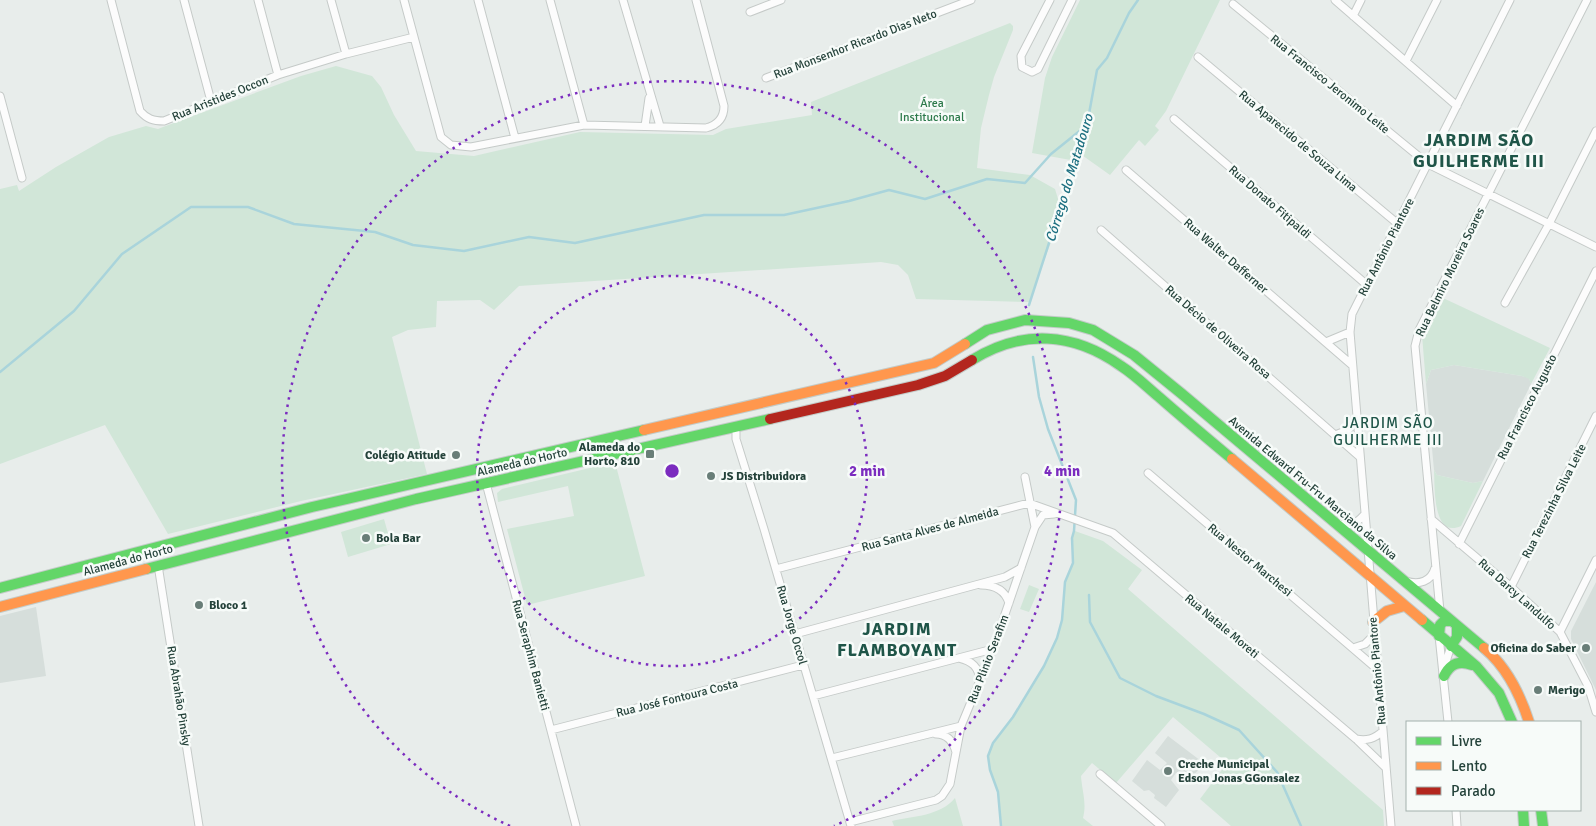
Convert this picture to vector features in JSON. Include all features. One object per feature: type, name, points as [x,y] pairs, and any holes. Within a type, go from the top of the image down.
[{"type":"main road","name":"Alameda do Horto","points":[[0,588],[312,507],[934,363],[987,330],[1026,320],[1043,320]]},
{"type":"main road","name":"Avenida Edward Fru-Fru Marciano da Silva","points":[[1043,320],[1069,323],[1093,330],[1134,355],[1490,654],[1507,673],[1524,706],[1529,721]]},
{"type":"main road","name":"Alameda do Horto","points":[[0,606],[377,509],[901,390],[930,382],[998,346],[1020,340],[1045,338],[1084,345],[1122,366],[1369,576]]},
{"type":"main road","points":[[486,483],[488,472],[492,468],[519,460]]},
{"type":"main road","points":[[1369,576],[1476,666],[1499,693],[1512,721]]},
{"type":"main road","points":[[1373,622],[1382,613],[1404,606]]},
{"type":"main road","points":[[1439,636],[1440,625],[1444,621],[1454,623],[1458,634],[1456,641],[1451,646]]},
{"type":"main road","points":[[1443,674],[1450,666],[1458,662],[1467,662],[1476,666]]},
{"type":"main road","points":[[1523,811],[1524,826]]},
{"type":"main road","points":[[1542,811],[1543,826]]},
{"type":"street","name":"Rua Aristides Occon","points":[[111,0],[140,111],[144,116],[156,121],[164,120],[278,75],[346,54],[414,37]]},
{"type":"street","points":[[184,0],[211,101]]},
{"type":"street","points":[[258,0],[278,75]]},
{"type":"street","points":[[331,0],[346,54]]},
{"type":"street","points":[[404,0],[441,137],[452,145],[471,147],[584,125],[706,128],[718,123],[723,115],[724,106],[696,0]]},
{"type":"street","points":[[478,0],[515,138]]},
{"type":"street","points":[[550,0],[584,125]]},
{"type":"street","points":[[623,0],[660,126]]},
{"type":"street","points":[[750,12],[781,0]]},
{"type":"street","name":"Rua Monsenhor Ricardo Dias Neto","points":[[766,78],[972,0]]},
{"type":"street","points":[[1050,0],[1021,56],[1022,67],[1032,72],[1038,69],[1072,0]]},
{"type":"street","points":[[1335,0],[1457,106]]},
{"type":"street","points":[[1353,16],[1361,0]]},
{"type":"street","points":[[1406,61],[1437,0]]},
{"type":"street","name":"Rua Antônio Piantore","points":[[1391,826],[1352,365],[1350,332],[1352,314],[1510,0]]},
{"type":"street","name":"Rua Belmiro Moreira Soares","points":[[1440,612],[1415,346],[1419,330],[1587,0]]},
{"type":"street","name":"Rua Francisco Jeronimo Leite","points":[[1233,4],[1428,164],[1596,247]]},
{"type":"street","name":"Rua Aparecido de Souza Lima","points":[[1198,57],[1398,224]]},
{"type":"street","points":[[0,96],[22,178]]},
{"type":"street","points":[[645,126],[650,96]]},
{"type":"street","name":"Rua Donato Fitipaldi","points":[[1174,119],[1367,285]]},
{"type":"street","points":[[1505,303],[1549,224],[1596,131]]},
{"type":"street","name":"Rua Walter Dafferner","points":[[1126,170],[1352,365]]},
{"type":"street","name":"Rua Décio de Oliveira Rosa","points":[[1101,230],[1360,457]]},
{"type":"street","name":"Rua Francisco Augusto","points":[[1459,544],[1596,271]]},
{"type":"street","points":[[1326,342],[1350,332]]},
{"type":"street","name":"Rua Terezinha Silva Leite","points":[[1511,586],[1596,416]]},
{"type":"street","points":[[1335,435],[1348,430],[1357,420]]},
{"type":"street","name":"Rua Jorge Occol","points":[[740,426],[736,430],[736,439],[851,824]]},
{"type":"street","name":"Rua Nestor Marchesi","points":[[1148,473],[1377,669]]},
{"type":"street","points":[[1025,477],[1035,528]]},
{"type":"street","name":"Rua Seraphim Banietti","points":[[486,483],[576,826]]},
{"type":"street","points":[[1029,504],[1061,515]]},
{"type":"street","name":"Rua Santa Alves de Almeida","points":[[776,569],[1029,504]]},
{"type":"street","points":[[1035,528],[1043,515],[1061,515]]},
{"type":"street","name":"Rua Natale Moreti","points":[[1061,515],[1113,533],[1356,739],[1385,767]]},
{"type":"street","points":[[1334,522],[1344,525],[1355,524],[1364,515]]},
{"type":"street","name":"Rua Darcy Landulfo","points":[[1431,519],[1511,586],[1560,632],[1588,686],[1596,712]]},
{"type":"street","name":"Rua Plinio Serafim","points":[[851,824],[936,800],[947,791],[961,726],[993,649],[1035,528]]},
{"type":"street","points":[[1560,632],[1596,560]]},
{"type":"street","name":"Rua Abrahão Pinsky","points":[[158,565],[199,826]]},
{"type":"street","points":[[795,634],[1005,577],[1021,568]]},
{"type":"street","points":[[1403,581],[1412,583],[1427,581],[1435,568]]},
{"type":"street","points":[[974,585],[988,585],[1000,590],[1006,594],[1009,603]]},
{"type":"street","points":[[1353,648],[1365,644],[1374,634]]},
{"type":"street","points":[[1439,636],[1448,721]]},
{"type":"street","points":[[1443,674],[1451,646]]},
{"type":"street","points":[[813,696],[993,649]]},
{"type":"street","points":[[959,658],[973,663],[979,671],[980,680]]},
{"type":"street","name":"Rua José Fontoura Costa","points":[[551,730],[803,665]]},
{"type":"street","points":[[832,758],[961,726]]},
{"type":"street","points":[[1356,739],[1372,739],[1382,731]]},
{"type":"street","points":[[928,734],[945,736],[953,744],[956,753]]},
{"type":"street","points":[[1100,774],[1161,826]]},
{"type":"street","points":[[1456,811],[1458,826]]},
{"type":"shaded area","points":[[1454,365],[1522,376],[1529,378],[1531,384],[1483,481],[1473,483],[1437,475],[1434,470],[1426,384],[1431,370]]},
{"type":"shaded area","name":"Oficina do Saber","points":[[1596,582],[1596,690],[1571,639],[1571,631]]},
{"type":"shaded area","points":[[36,607],[46,676],[0,683],[0,616]]},
{"type":"shaded area","name":"Creche Municipal Edson Jonas GGonsalez","points":[[1168,736],[1205,764],[1189,779],[1176,773],[1171,780],[1179,790],[1166,807],[1154,798],[1155,795],[1149,790],[1144,791],[1132,781],[1147,760],[1160,770],[1167,763],[1155,753]]},
{"type":"green space","points":[[1080,0],[1220,0],[1166,111],[1155,126],[1159,130],[1145,146],[1139,140],[1110,175],[1079,153],[1076,161],[1032,153],[1045,78],[1052,57]]},
{"type":"green space","name":"Área Institucional","points":[[1010,23],[1013,26],[1013,30],[994,77],[981,128],[977,168],[1030,175],[1055,189],[1062,212],[1029,302],[916,299],[908,275],[898,265],[881,262],[519,286],[494,310],[480,300],[437,301],[436,327],[408,330],[392,337],[427,474],[301,501],[168,534],[105,425],[0,464],[0,189],[17,185],[19,191],[56,167],[109,137],[146,126],[158,129],[301,76],[336,66],[372,76],[381,87],[394,115],[416,151],[474,156],[580,132],[713,135],[726,129],[812,115],[811,102]]},
{"type":"green space","points":[[1443,298],[1550,348],[1531,384],[1529,379],[1522,376],[1454,365],[1431,370],[1426,384],[1422,335]]},
{"type":"green space","points":[[615,462],[645,576],[527,605],[507,529],[574,516],[568,486],[498,502],[497,493],[502,489]]},
{"type":"green space","points":[[1434,470],[1437,475],[1473,483],[1483,481],[1461,526],[1452,528],[1445,525],[1440,518],[1435,498]]},
{"type":"green space","name":"Bola Bar","points":[[384,519],[391,544],[348,557],[341,532]]},
{"type":"green space","points":[[1075,531],[1103,541],[1142,570],[1128,589],[1383,810],[1384,826],[1231,826],[1200,799],[1227,763],[1173,717],[1116,783],[1092,763],[1081,776],[1084,802],[1083,818],[1093,826],[1001,826],[998,792],[990,770],[988,756],[993,743],[1013,717],[1044,666],[1057,638],[1062,620],[1065,582],[1073,563],[1072,538]]},
{"type":"green space","points":[[1029,585],[1039,589],[1029,612],[1020,609]]},
{"type":"green space","points":[[955,798],[963,826],[894,826],[892,821],[934,812],[949,804]]},
{"type":"waterway","name":"Córrego do Matadouro","points":[[1029,305],[1087,125],[1097,70],[1107,58],[1129,13],[1138,0]]},
{"type":"waterway","points":[[0,372],[74,311],[122,254],[191,207],[248,207],[294,224],[375,232],[413,245],[464,251],[529,237],[575,243],[704,215],[784,215],[889,190],[925,199],[987,179],[1025,183],[1051,154],[1087,125]]},
{"type":"waterway","name":"Córrego do Matadouro","points":[[1001,826],[998,792],[990,770],[988,756],[993,743],[1013,717],[1044,666],[1057,638],[1062,620],[1065,582],[1073,563],[1072,538],[1076,500],[1048,429],[1039,397],[1033,357]]},
{"type":"waterway","points":[[1089,595],[1090,622],[1120,678],[1156,696],[1204,714],[1239,730],[1277,772],[1301,826]]},
{"type":"traffic: fast","points":[[965,344],[987,330],[1025,320],[1069,323],[1093,330],[1134,355],[1182,394],[1484,648]]},
{"type":"traffic: fast","points":[[972,360],[991,350],[1028,339],[1066,341],[1084,346],[1103,355],[1131,373],[1232,459]]},
{"type":"traffic: fast","points":[[146,569],[416,499],[770,419]]},
{"type":"traffic: fast","points":[[0,588],[312,507],[644,430]]},
{"type":"traffic: fast","points":[[1422,620],[1476,666],[1499,693],[1512,721]]},
{"type":"traffic: fast","points":[[1439,636],[1440,625],[1444,621],[1451,621]]},
{"type":"traffic: fast","points":[[1451,646],[1457,637],[1457,626]]},
{"type":"traffic: fast","points":[[1444,676],[1455,664],[1472,665]]},
{"type":"traffic: fast","points":[[1523,811],[1524,826]]},
{"type":"traffic: fast","points":[[1541,811],[1543,826]]},
{"type":"traffic: slow","points":[[644,430],[934,363],[965,344]]},
{"type":"traffic: slow","points":[[1232,459],[1422,620]]},
{"type":"traffic: slow","points":[[0,607],[146,569]]},
{"type":"traffic: slow","points":[[1373,622],[1387,611],[1404,606]]},
{"type":"traffic: slow","points":[[1484,648],[1506,672],[1529,721]]},
{"type":"traffic: jam","points":[[770,419],[918,385],[945,376],[972,360]]},
{"type":"place","name":"Alameda do Horto, 810","points":[[650,454]]},
{"type":"place","name":"Colégio Atitude","points":[[456,455]]},
{"type":"place","name":"JS Distribuidora","points":[[711,476]]},
{"type":"place","name":"Bola Bar","points":[[366,538]]},
{"type":"place","name":"Bloco 1","points":[[199,605]]},
{"type":"place","name":"Oficina do Saber","points":[[1586,648]]},
{"type":"place","name":"Merigo","points":[[1538,690]]},
{"type":"place","name":"Creche Municipal Edson Jonas GGonsalez","points":[[1168,771]]},
{"type":"district","name":"JARDIM SÃO GUILHERME III","points":[[1479,150]]},
{"type":"district","name":"JARDIM SÃO GUILHERME III","points":[[1388,432]]},
{"type":"district","name":"JARDIM FLAMBOYANT","points":[[897,639]]}]
